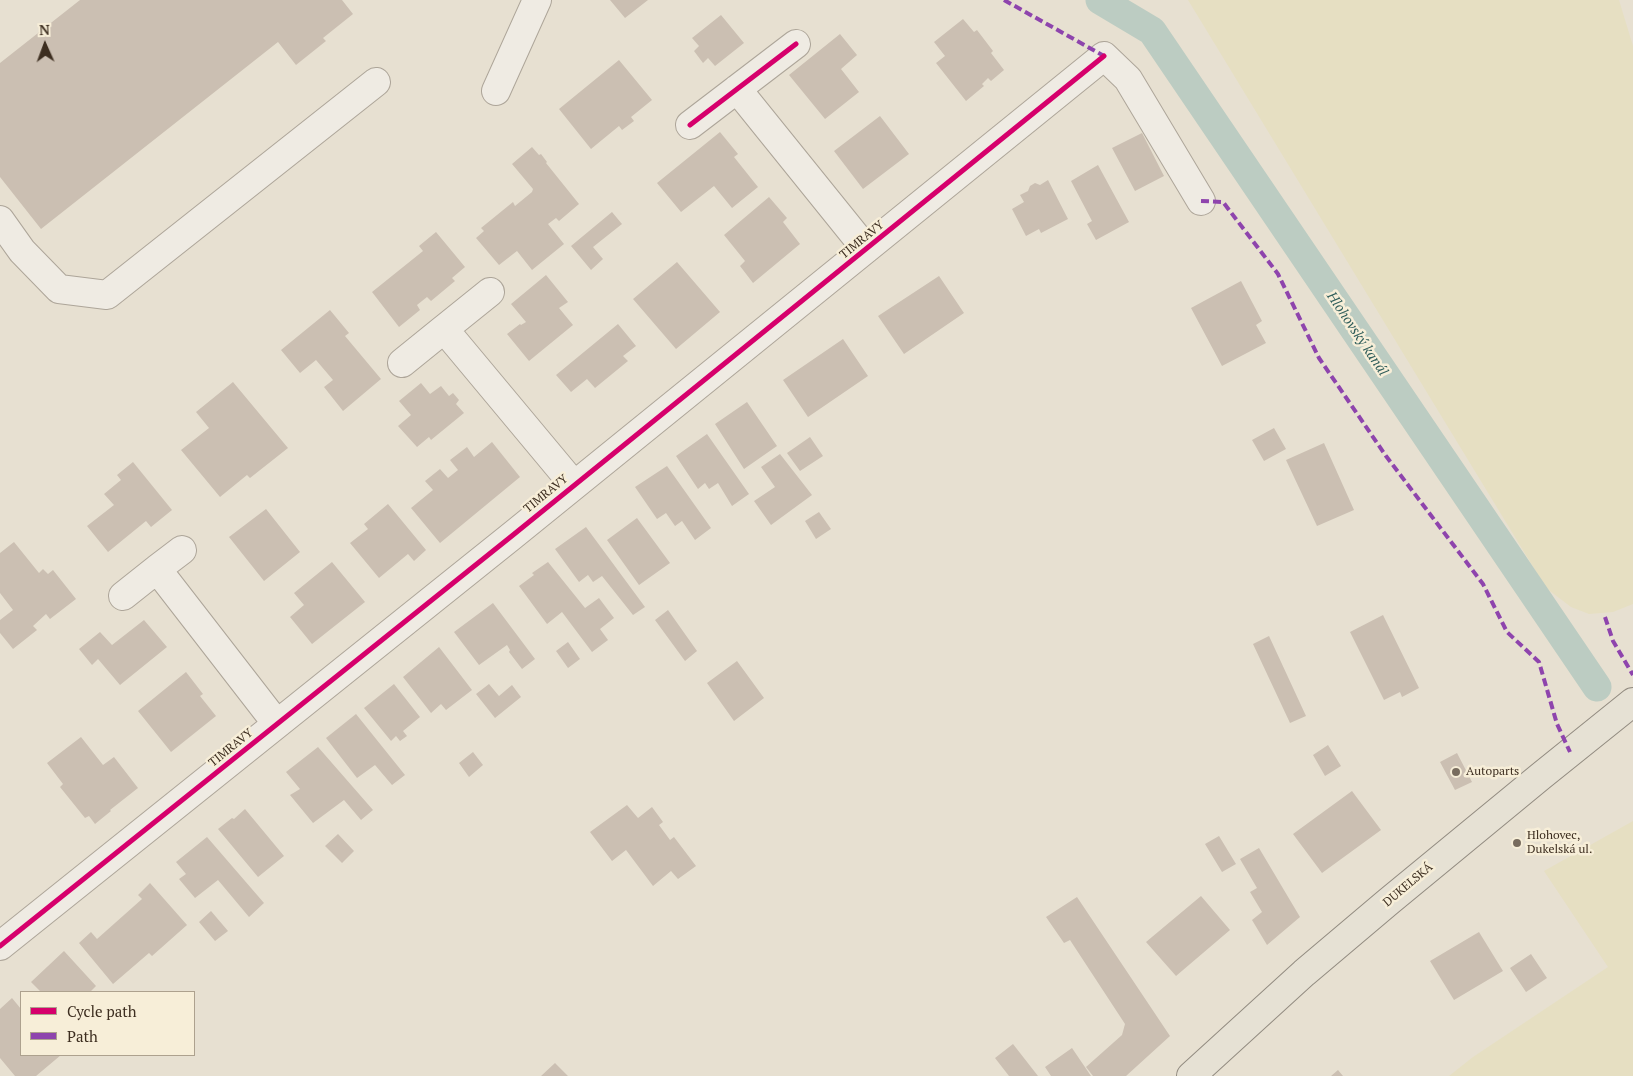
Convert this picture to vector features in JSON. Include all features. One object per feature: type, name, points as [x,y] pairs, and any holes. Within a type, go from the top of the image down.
[{"type":"main road","name":"DUKELSKÁ","points":[[1191,1076],[1304,973],[1633,702]]},
{"type":"street","points":[[496,91],[537,0]]},
{"type":"street","points":[[690,126],[796,44]]},
{"type":"street","name":"TIMRAVY","points":[[0,946],[1104,56],[1128,80],[1202,201]]},
{"type":"street","points":[[0,220],[22,251],[59,289],[107,295],[376,82]]},
{"type":"street","name":"TIMRAVY","points":[[737,89],[866,249]]},
{"type":"street","points":[[402,363],[490,292]]},
{"type":"street","name":"TIMRAVY","points":[[444,329],[574,485]]},
{"type":"street","points":[[123,596],[182,550]]},
{"type":"street","points":[[158,569],[277,724]]},
{"type":"shaded area","points":[[1188,0],[1619,0],[1633,46],[1633,604],[1613,612],[1589,614],[1571,607],[1546,588]]},
{"type":"shaded area","points":[[1633,821],[1633,1076],[1449,1076],[1473,1057],[1608,967],[1544,871]]},
{"type":"building","points":[[80,0],[342,0],[353,14],[323,38],[326,41],[296,65],[278,42],[41,229],[0,177],[0,63]]},
{"type":"building","points":[[610,0],[648,0],[625,18]]},
{"type":"building","points":[[721,15],[744,43],[715,66],[708,58],[703,63],[694,51],[699,46],[692,38]]},
{"type":"building","points":[[963,19],[974,32],[977,30],[993,51],[991,53],[1004,70],[991,81],[988,78],[982,84],[984,86],[966,101],[936,63],[945,56],[934,42]]},
{"type":"building","points":[[840,34],[857,55],[841,69],[859,92],[825,119],[789,75]]},
{"type":"building","points":[[619,60],[652,100],[631,117],[634,121],[622,130],[619,126],[591,149],[559,109]]},
{"type":"building","points":[[880,116],[909,154],[863,189],[834,151]]},
{"type":"building","points":[[720,132],[738,154],[734,157],[758,187],[732,208],[714,186],[681,212],[657,183]]},
{"type":"building","points":[[1142,133],[1164,176],[1135,191],[1112,148]]},
{"type":"building","points":[[532,147],[539,155],[541,154],[579,204],[559,221],[556,218],[548,224],[564,244],[532,270],[517,251],[499,265],[476,238],[484,231],[481,228],[513,202],[515,206],[532,192],[533,189],[512,164]]},
{"type":"building","points":[[1098,165],[1129,222],[1096,240],[1087,224],[1092,221],[1071,181]]},
{"type":"building","points":[[1048,180],[1068,219],[1041,233],[1039,229],[1026,236],[1012,209],[1024,202],[1020,195],[1028,191],[1030,186],[1035,183],[1040,185]]},
{"type":"building","points":[[769,197],[787,218],[783,222],[800,244],[753,283],[740,266],[745,261],[724,235]]},
{"type":"building","points":[[612,212],[622,224],[593,247],[603,259],[591,270],[571,246]]},
{"type":"building","points":[[436,232],[465,267],[452,278],[455,281],[431,301],[427,297],[417,305],[420,310],[399,327],[372,292],[423,251],[419,246]]},
{"type":"building","points":[[677,262],[720,312],[676,349],[633,299]]},
{"type":"building","points":[[546,275],[568,302],[559,308],[573,325],[529,361],[507,334],[520,324],[526,322],[511,304]]},
{"type":"building","points":[[939,276],[964,313],[904,354],[878,316]]},
{"type":"building","points":[[1241,281],[1262,321],[1256,325],[1266,343],[1222,366],[1191,308]]},
{"type":"building","points":[[330,310],[349,333],[345,336],[381,379],[343,411],[324,387],[333,380],[316,360],[300,373],[281,350]]},
{"type":"building","points":[[618,324],[636,346],[623,356],[628,361],[595,388],[587,379],[571,392],[556,375]]},
{"type":"building","points":[[843,339],[868,376],[808,417],[783,380]]},
{"type":"building","points":[[233,382],[288,448],[250,478],[247,475],[220,497],[181,450],[209,428],[196,412]]},
{"type":"building","points":[[421,383],[430,394],[441,386],[449,396],[453,393],[459,400],[456,404],[464,413],[431,440],[429,437],[417,447],[398,426],[411,415],[399,401]]},
{"type":"building","points":[[747,402],[777,446],[744,469],[715,424]]},
{"type":"building","points":[[1274,428],[1286,449],[1264,461],[1252,440]]},
{"type":"building","points":[[707,434],[749,494],[732,506],[718,483],[709,489],[705,483],[698,489],[676,456]]},
{"type":"building","points":[[810,437],[823,456],[800,471],[787,453]]},
{"type":"building","points":[[492,442],[520,477],[440,543],[411,508],[433,490],[425,481],[440,469],[448,478],[458,470],[450,460],[467,447],[474,457]]},
{"type":"building","points":[[1324,443],[1354,510],[1317,526],[1286,460]]},
{"type":"building","points":[[780,454],[812,495],[771,525],[754,501],[775,487],[761,467]]},
{"type":"building","points":[[133,462],[172,510],[151,527],[146,521],[108,552],[87,526],[114,505],[104,494],[121,480],[117,475]]},
{"type":"building","points":[[667,466],[711,528],[695,540],[682,521],[675,526],[666,513],[657,519],[635,487]]},
{"type":"building","points":[[388,504],[426,550],[414,561],[408,554],[379,578],[350,543],[368,529],[364,524]]},
{"type":"building","points":[[266,509],[300,552],[264,581],[229,537]]},
{"type":"building","points":[[819,512],[831,529],[816,539],[805,521]]},
{"type":"building","points":[[637,518],[670,563],[639,585],[607,540]]},
{"type":"building","points":[[586,527],[645,607],[633,615],[602,576],[593,582],[588,575],[579,582],[555,549]]},
{"type":"building","points":[[14,542],[39,573],[43,569],[48,574],[53,570],[76,599],[50,619],[46,614],[33,626],[37,630],[13,649],[0,633],[0,620],[13,610],[0,593],[0,553]]},
{"type":"building","points":[[332,562],[365,602],[312,644],[290,617],[304,605],[294,593]]},
{"type":"building","points":[[548,562],[585,608],[599,598],[614,618],[600,629],[608,640],[592,652],[562,612],[547,624],[519,586],[534,575],[532,573]]},
{"type":"building","points":[[493,603],[535,659],[522,669],[509,652],[510,650],[507,645],[479,665],[454,632]]},
{"type":"building","points":[[668,610],[697,651],[685,661],[655,620]]},
{"type":"building","points":[[1383,615],[1419,688],[1402,697],[1400,692],[1384,700],[1350,632]]},
{"type":"building","points":[[144,620],[167,647],[120,685],[98,659],[92,665],[79,649],[100,632],[112,645]]},
{"type":"building","points":[[1269,636],[1306,716],[1290,723],[1253,644]]},
{"type":"building","points":[[568,642],[580,659],[568,668],[556,651]]},
{"type":"building","points":[[439,647],[472,690],[446,710],[441,704],[431,713],[403,677]]},
{"type":"building","points":[[737,661],[764,698],[734,721],[707,683]]},
{"type":"building","points":[[186,672],[203,694],[200,696],[216,716],[171,752],[138,711]]},
{"type":"building","points":[[394,684],[420,717],[403,731],[407,736],[400,741],[396,736],[391,741],[364,708]]},
{"type":"building","points":[[489,684],[499,696],[512,685],[521,697],[495,718],[476,694]]},
{"type":"building","points":[[356,714],[405,775],[392,785],[375,765],[357,778],[326,738]]},
{"type":"building","points":[[81,737],[103,765],[114,757],[138,788],[95,824],[89,816],[85,818],[60,787],[63,784],[47,763]]},
{"type":"building","points":[[1328,745],[1341,766],[1325,776],[1313,755]]},
{"type":"building","points":[[318,747],[373,810],[361,820],[344,800],[313,823],[290,795],[300,789],[286,772]]},
{"type":"building","points":[[473,752],[483,765],[469,777],[459,763]]},
{"type":"building","name":"Autoparts","points":[[1457,753],[1472,782],[1455,790],[1440,762]]},
{"type":"building","points":[[1352,791],[1381,830],[1322,873],[1293,834]]},
{"type":"building","points":[[627,805],[638,818],[652,807],[663,822],[659,825],[670,840],[674,837],[696,866],[678,879],[671,871],[653,886],[626,850],[612,861],[590,832]]},
{"type":"building","points":[[245,809],[284,856],[258,877],[218,829]]},
{"type":"building","points":[[338,834],[354,851],[342,863],[325,846]]},
{"type":"building","points":[[1219,836],[1236,864],[1222,872],[1205,844]]},
{"type":"building","points":[[207,837],[264,903],[249,917],[218,880],[195,898],[179,879],[186,874],[176,862]]},
{"type":"building","points":[[1259,848],[1300,917],[1267,945],[1252,920],[1262,912],[1250,892],[1257,888],[1240,859]]},
{"type":"building","points":[[150,883],[187,925],[152,956],[149,953],[113,984],[79,943],[91,932],[97,939],[142,899],[138,895]]},
{"type":"building","points":[[1201,896],[1230,930],[1176,976],[1146,942]]},
{"type":"building","points":[[1077,897],[1170,1036],[1126,1076],[1093,1076],[1086,1067],[1122,1035],[1125,1024],[1070,940],[1064,943],[1046,917]]},
{"type":"building","points":[[211,911],[228,931],[215,941],[199,922]]},
{"type":"building","points":[[1479,932],[1503,971],[1454,1000],[1430,961]]},
{"type":"building","points":[[64,951],[96,986],[91,991],[40,991],[31,982]]},
{"type":"building","points":[[1531,954],[1547,978],[1526,992],[1510,968]]},
{"type":"building","points":[[12,998],[20,1008],[20,1056],[60,1056],[36,1076],[15,1076],[0,1058],[0,1009]]},
{"type":"building","points":[[1013,1044],[1038,1076],[1009,1076],[995,1058]]},
{"type":"building","points":[[1072,1048],[1091,1076],[1051,1076],[1045,1067]]},
{"type":"building","points":[[555,1063],[568,1076],[541,1076]]},
{"type":"building","points":[[1338,1070],[1343,1076],[1331,1076]]},
{"type":"waterway","name":"Hlohovský kanál","points":[[1100,0],[1152,31],[1597,687]]},
{"type":"marked path","points":[[1004,0],[1104,56]]},
{"type":"marked path","points":[[1201,201],[1223,202],[1278,274],[1319,358],[1386,456],[1483,584],[1507,632],[1539,662],[1557,724],[1570,752]]},
{"type":"marked path","points":[[1605,617],[1613,641],[1633,675]]},
{"type":"cycle path","points":[[690,125],[796,44]]},
{"type":"cycle path","points":[[0,946],[513,535],[1104,56]]},
{"type":"place","name":"Autoparts","points":[[1456,772]]},
{"type":"place","name":"Hlohovec, Dukelská ul.","points":[[1517,843]]}]
